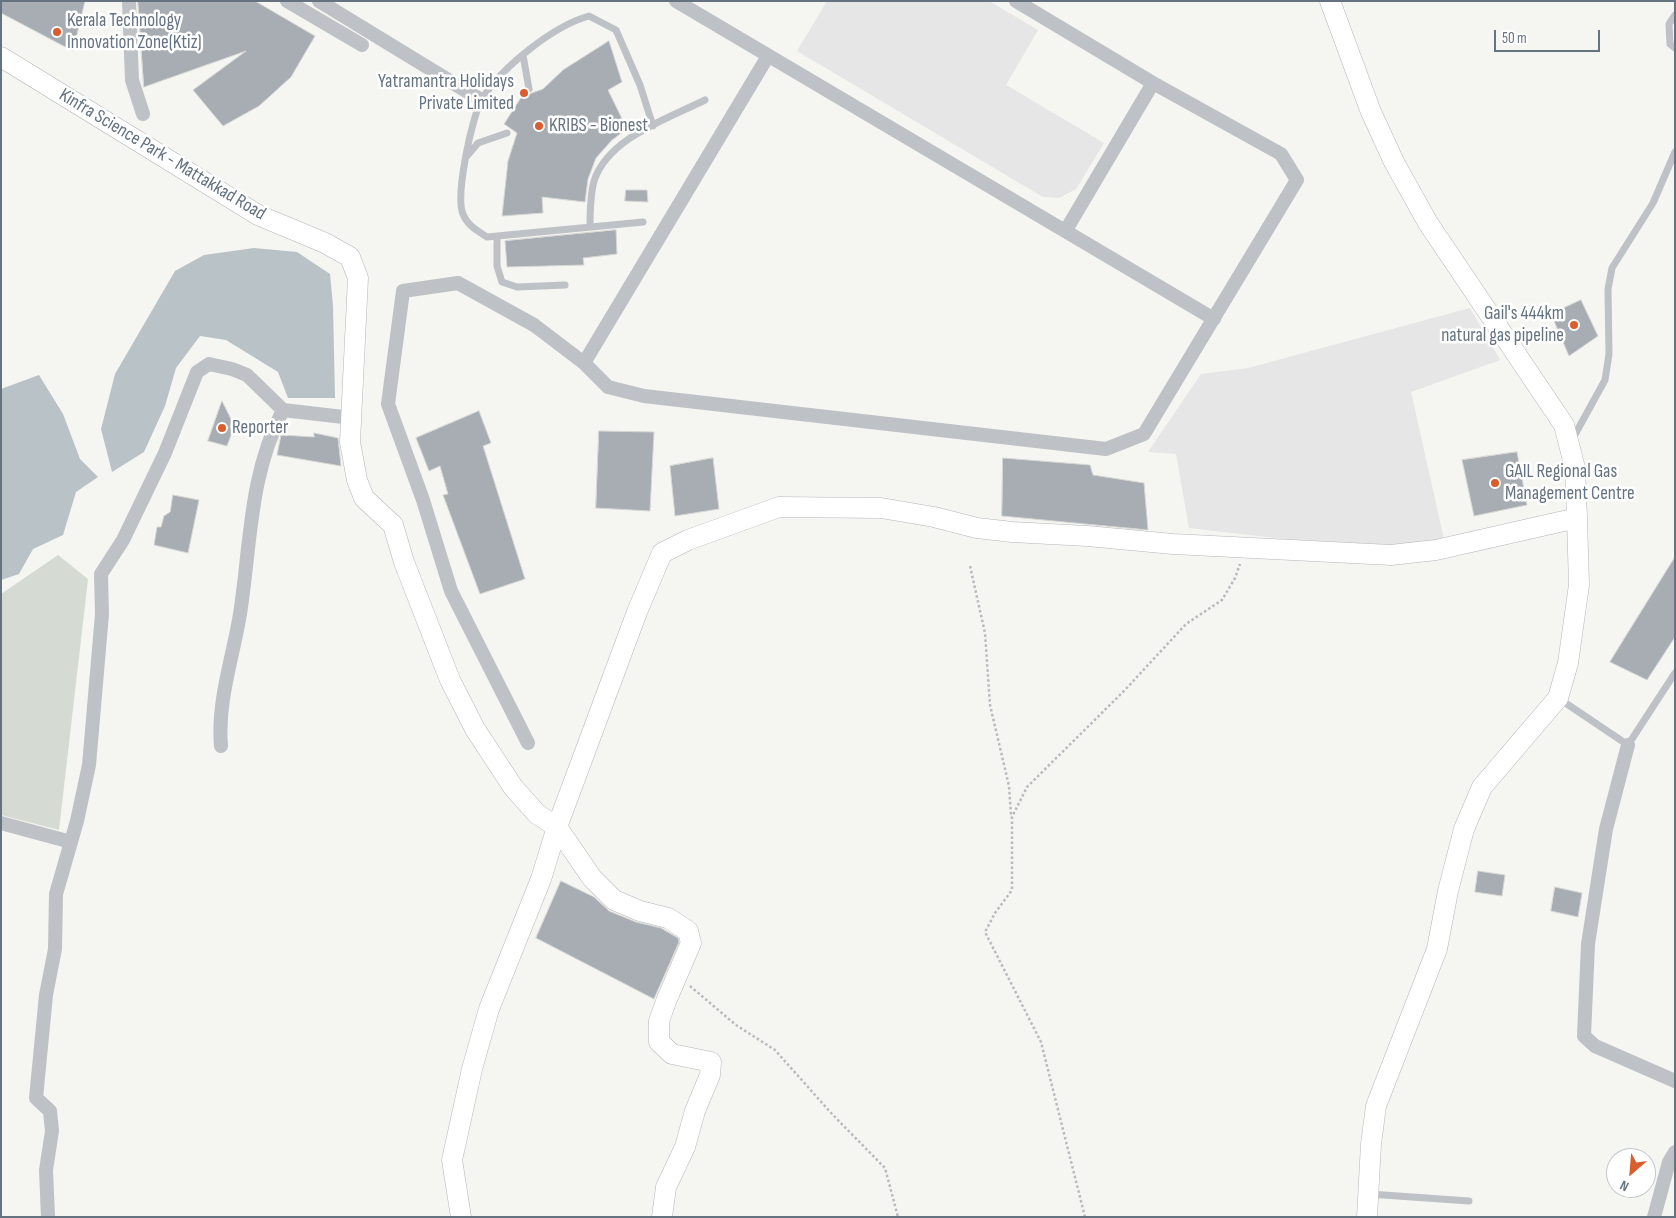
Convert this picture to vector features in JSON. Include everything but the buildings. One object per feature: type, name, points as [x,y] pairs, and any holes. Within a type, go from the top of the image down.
[{"type":"street","points":[[129,1],[132,80],[143,114]]},
{"type":"street","points":[[287,1],[362,45]]},
{"type":"street","points":[[319,1],[481,100]]},
{"type":"street","points":[[676,1],[1214,319]]},
{"type":"street","points":[[528,742],[452,591],[423,500],[388,404],[403,291],[458,283],[534,325],[584,363],[608,387],[644,396],[1106,449],[1144,434],[1297,180],[1281,154],[1153,83],[1016,1]]},
{"type":"street","points":[[1330,1],[1371,112],[1394,162],[1428,223],[1535,378],[1564,425],[1575,468],[1577,518],[1579,585],[1568,663],[1558,698],[1482,787],[1464,829],[1448,891],[1437,949],[1376,1106],[1371,1144],[1367,1217]]},
{"type":"street","points":[[584,363],[768,56]]},
{"type":"street","name":"Kinfra Science Park - Mattakkad Road","points":[[1,57],[258,216],[325,243],[350,257],[358,278],[350,442],[360,489],[364,498],[393,525],[404,562],[450,680],[475,730],[513,787],[538,814],[557,827]]},
{"type":"street","points":[[1066,230],[1153,83]]},
{"type":"street","points":[[48,1217],[46,1170],[52,1131],[50,1111],[36,1098],[46,994],[55,949],[56,894],[71,842],[89,765],[102,614],[101,574],[123,540],[165,453],[196,372],[209,364],[232,369],[247,375],[284,410],[352,418]]},
{"type":"street","points":[[221,746],[219,732],[224,691],[240,613],[257,477],[270,436],[284,410]]},
{"type":"street","points":[[461,1217],[452,1160],[472,1069],[490,1009],[541,879],[557,827],[637,612],[662,553],[688,540],[779,507],[881,508],[934,517],[977,528],[1012,532],[1390,556],[1436,550],[1577,518]]},
{"type":"street","points":[[1628,745],[1606,829],[1588,944],[1584,1036],[1595,1046],[1675,1080]]},
{"type":"street","points":[[1,823],[71,842]]},
{"type":"street","points":[[557,827],[592,878],[614,900],[640,911],[668,918],[688,931],[691,943],[659,1021],[658,1042],[672,1054],[711,1062],[710,1075],[695,1112],[685,1147],[666,1187],[662,1217]]},
{"type":"street","points":[[1654,1217],[1669,1162],[1675,1152]]},
{"type":"lane","points":[[1675,15],[1669,24],[1670,44],[1675,48]]},
{"type":"lane","points":[[643,222],[487,237],[474,230],[462,214],[460,192],[465,158],[481,100],[523,55],[552,32],[573,20],[589,16],[603,21],[616,30],[625,46],[653,126]]},
{"type":"lane","points":[[523,55],[529,89]]},
{"type":"lane","points":[[590,227],[594,182],[603,161],[622,142],[705,100]]},
{"type":"lane","points":[[465,158],[478,142],[507,133]]},
{"type":"lane","points":[[1570,445],[1605,380],[1609,354],[1608,289],[1612,268],[1653,203],[1675,152]]},
{"type":"lane","points":[[497,237],[497,266],[502,282],[517,287],[565,286]]},
{"type":"lane","points":[[1558,698],[1628,745],[1675,673]]},
{"type":"lane","points":[[1369,1194],[1469,1201]]},
{"type":"path","points":[[1012,817],[1027,787],[1124,691],[1186,624],[1222,600],[1235,578],[1245,548]]},
{"type":"path","points":[[970,566],[985,633],[990,705],[1009,786],[1012,817],[1012,890],[995,913],[985,932],[1041,1042],[1086,1217]]},
{"type":"path","points":[[678,975],[736,1025],[775,1050],[832,1114],[885,1168],[898,1217]]},
{"type":"shaded area","points":[[827,1],[989,1],[1038,30],[1006,85],[1104,143],[1076,189],[1059,198],[1043,197],[797,51]]},
{"type":"shaded area","points":[[254,248],[297,252],[330,274],[333,306],[335,398],[288,398],[278,372],[226,340],[200,336],[176,368],[165,406],[144,452],[112,472],[101,429],[115,374],[175,271],[204,255]]},
{"type":"shaded area","points":[[1470,308],[1500,360],[1411,392],[1446,548],[1284,539],[1189,528],[1176,454],[1148,452],[1201,374],[1248,368]]},
{"type":"shaded area","points":[[39,375],[63,414],[80,459],[98,477],[76,492],[63,535],[33,549],[19,574],[1,580],[1,389]]},
{"type":"shaded area","points":[[58,555],[88,579],[59,830],[1,815],[1,594]]},
{"type":"place","name":"Kerala Technology Innovation Zone(Ktiz)","points":[[57,32]]},
{"type":"place","name":"Yatramantra Holidays Private Limited","points":[[524,93]]},
{"type":"place","name":"KRIBS - Bionest","points":[[539,126]]},
{"type":"place","name":"Gail's 444km natural gas pipeline","points":[[1574,325]]},
{"type":"place","name":"Reporter","points":[[222,428]]},
{"type":"place","name":"GAIL Regional Gas Management Centre","points":[[1495,483]]}]
